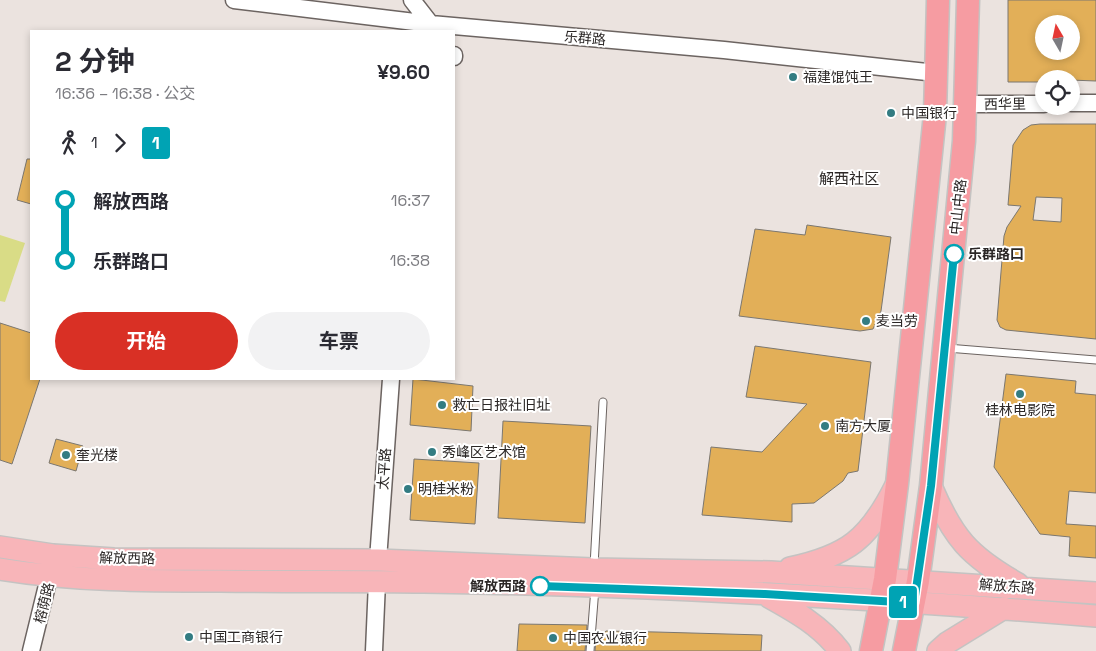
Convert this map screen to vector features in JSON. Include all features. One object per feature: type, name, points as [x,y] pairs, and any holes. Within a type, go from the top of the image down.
[{"type":"highway","points":[[871,651],[885,579],[897,484],[935,114],[938,0]]},
{"type":"highway","name":"中山中路","points":[[904,651],[918,581],[931,486],[966,104],[968,0]]},
{"type":"main road","points":[[770,572],[807,564],[833,555],[854,544],[873,526],[897,484]]},
{"type":"main road","points":[[931,486],[955,535],[973,555],[1023,587]]},
{"type":"main road","name":"解放西路","points":[[0,547],[53,555],[114,559],[378,560],[765,594],[881,601]]},
{"type":"main road","name":"解放西路","points":[[0,568],[50,577],[114,581],[377,582],[594,578],[770,572],[885,579]]},
{"type":"main road","name":"解放东路","points":[[885,579],[1096,593]]},
{"type":"main road","points":[[765,594],[802,616],[827,635],[840,651]]},
{"type":"main road","name":"解放东路","points":[[881,601],[1004,608],[1096,616]]},
{"type":"main road","points":[[938,651],[947,642],[1004,608]]},
{"type":"street","name":"乐群路","points":[[234,0],[434,28],[724,50],[936,74]]},
{"type":"street","points":[[412,0],[434,28]]},
{"type":"street","points":[[1080,103],[1096,103]]},
{"type":"street","name":"西华里","points":[[966,104],[1035,104]]},
{"type":"street","name":"太平路","points":[[378,560],[391,380]]},
{"type":"street","name":"榕荫路","points":[[32,651],[50,577],[53,555]]},
{"type":"street","points":[[374,651],[377,582]]},
{"type":"lane","points":[[944,348],[1096,360]]},
{"type":"lane","points":[[590,651],[604,402]]},
{"type":"green space","points":[[0,235],[25,243],[5,302],[0,301]]},
{"type":"building","points":[[1008,0],[1096,0],[1096,81],[1080,80],[1080,70],[1035,70],[1035,82],[1008,82]]},
{"type":"building","points":[[1096,124],[1096,339],[1006,330],[1000,327],[997,320],[1004,236],[1007,227],[1021,206],[1008,205],[1013,145],[1023,130],[1031,125]],"holes":[[[1036,197],[1062,198],[1061,222],[1033,220]]]},
{"type":"building","points":[[27,159],[30,159],[30,204],[17,200]]},
{"type":"building","points":[[807,225],[891,237],[881,311],[873,329],[860,331],[739,316],[755,229],[805,235]]},
{"type":"building","points":[[0,323],[30,333],[30,380],[40,380],[12,464],[0,460]]},
{"type":"building","name":"南方大厦","points":[[755,346],[871,362],[858,471],[848,473],[843,481],[814,503],[792,504],[792,522],[702,515],[711,447],[762,452],[807,404],[746,397]]},
{"type":"building","points":[[1006,374],[1076,381],[1075,393],[1096,395],[1096,493],[1069,491],[1066,524],[1096,526],[1096,558],[1069,556],[1070,537],[1040,534],[994,467]]},
{"type":"building","name":"救亡日报社旧址","points":[[413,380],[473,386],[471,431],[410,425]]},
{"type":"building","points":[[503,421],[591,426],[585,523],[498,518]]},
{"type":"building","name":"奎光楼","points":[[56,439],[83,446],[76,471],[49,463]]},
{"type":"building","points":[[414,459],[479,463],[475,524],[410,520]]},
{"type":"building","name":"中国农业银行","points":[[519,624],[587,625],[585,651],[517,651]]},
{"type":"building","points":[[606,631],[762,635],[761,651],[595,651],[596,640]]},
{"type":"bus line","name":"1","points":[[540,586],[765,594],[914,603],[931,486],[954,254]]},
{"type":"place","name":"福建馄饨王","points":[[793,77]]},
{"type":"place","name":"中国银行","points":[[891,113]]},
{"type":"place","name":"乐群路口","points":[[954,254]]},
{"type":"place","name":"麦当劳","points":[[866,321]]},
{"type":"place","name":"桂林电影院","points":[[1020,394]]},
{"type":"place","name":"救亡日报社旧址","points":[[442,405]]},
{"type":"place","name":"南方大厦","points":[[825,426]]},
{"type":"place","name":"秀峰区艺术馆","points":[[432,452]]},
{"type":"place","name":"奎光楼","points":[[66,455]]},
{"type":"place","name":"明桂米粉","points":[[408,489]]},
{"type":"place","name":"解放西路","points":[[540,586]]},
{"type":"place","name":"中国工商银行","points":[[189,637]]},
{"type":"place","name":"中国农业银行","points":[[553,638]]},
{"type":"district","name":"解西社区","points":[[849,178]]}]
